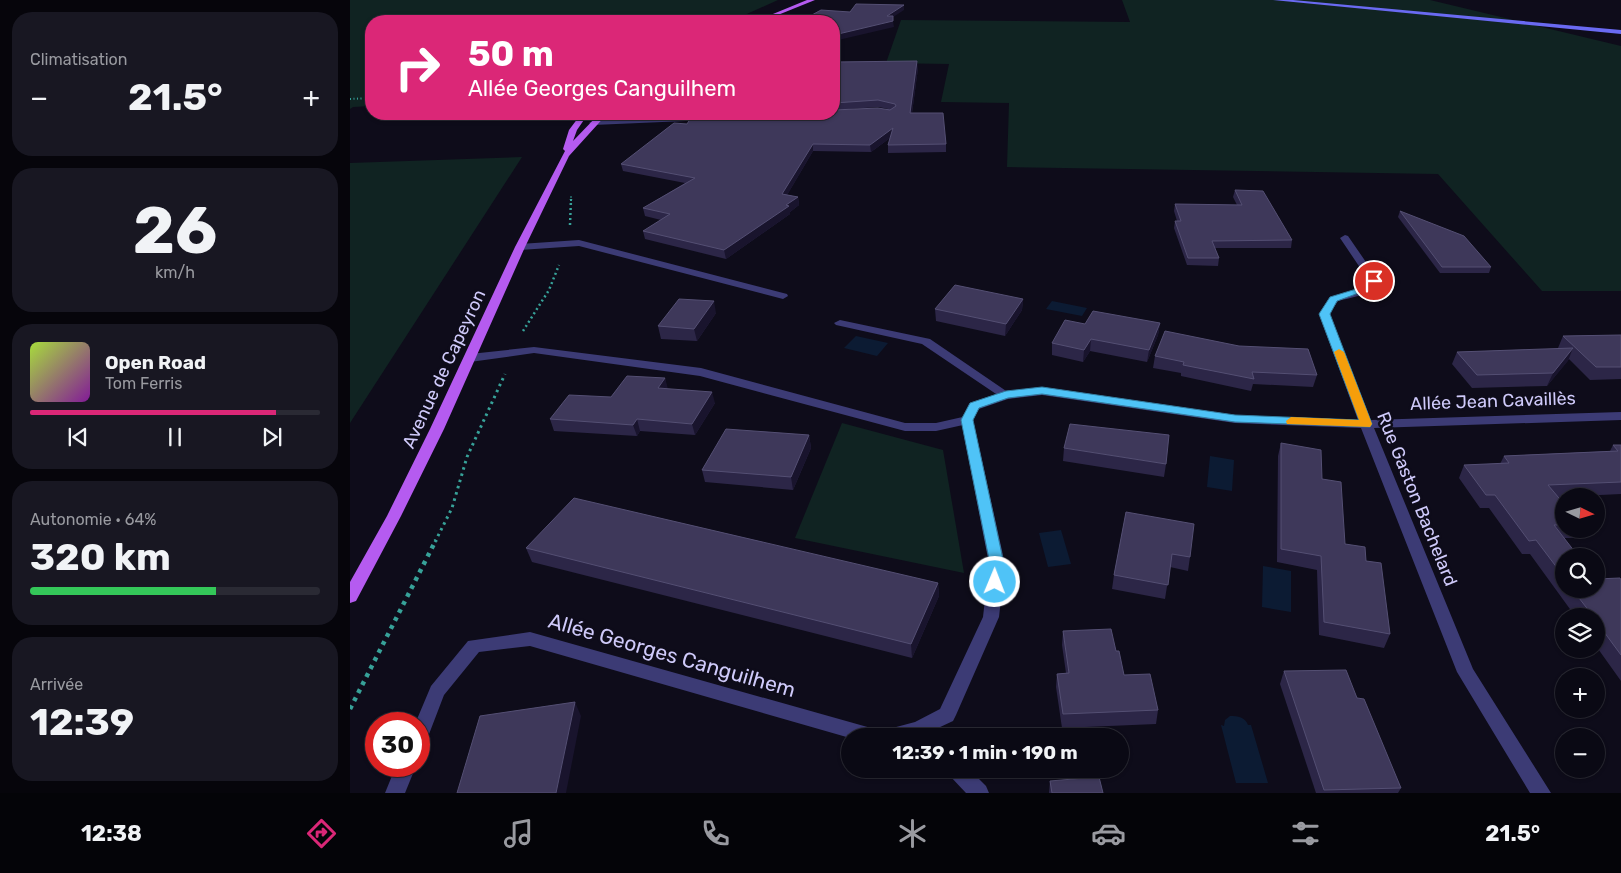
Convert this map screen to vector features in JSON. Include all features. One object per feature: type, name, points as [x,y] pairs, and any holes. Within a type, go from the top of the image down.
[{"type":"main road","points":[[769,15],[798,0]]},
{"type":"main road","points":[[773,15],[812,0]]},
{"type":"main road","name":"Avenue de Capeyron","points":[[350,596],[394,516],[470,358],[520,246],[566,155],[573,130],[580,120]]},
{"type":"main road","name":"Avenue de Capeyron","points":[[566,155],[597,120]]},
{"type":"street","points":[[1276,0],[1621,32]]},
{"type":"street","points":[[593,123],[663,120]]},
{"type":"street","name":"Rue Gaston Bachelard","points":[[1346,238],[1374,281],[1366,289],[1334,299],[1324,314],[1366,424],[1466,672],[1541,793]]},
{"type":"street","points":[[520,246],[579,243],[783,296]]},
{"type":"street","points":[[840,323],[926,341],[1006,395]]},
{"type":"street","points":[[470,358],[534,350],[701,372],[905,427],[936,427],[967,420]]},
{"type":"street","points":[[928,728],[948,715],[991,617],[997,564],[967,420],[974,406],[1006,395],[1042,391],[1235,419],[1366,424]]},
{"type":"street","name":"Allée Jean Cavaillès","points":[[1366,424],[1621,416]]},
{"type":"street","name":"Allée Georges Canguilhem","points":[[429,712],[437,692],[474,646],[530,639],[843,728]]},
{"type":"street","points":[[395,793],[402,777]]},
{"type":"street","points":[[964,778],[978,793]]},
{"type":"path","points":[[350,98],[365,98]]},
{"type":"path","points":[[350,709],[452,508],[468,457],[523,331],[549,290],[569,243],[571,189]]},
{"type":"green space","points":[[350,0],[778,0],[744,15],[365,15],[365,106],[350,109]]},
{"type":"green space","points":[[1122,0],[1430,0],[1621,46],[1621,291],[1542,291],[1438,174],[1007,167],[1009,103],[941,102],[949,64],[886,63],[901,20],[1130,22]]},
{"type":"green space","points":[[522,157],[350,423],[350,163]]},
{"type":"green space","points":[[842,423],[943,450],[964,573],[795,538]]},
{"type":"water","points":[[1052,301],[1087,308],[1082,316],[1046,309]]},
{"type":"water","points":[[856,336],[888,343],[877,356],[844,348]]},
{"type":"water","points":[[1210,456],[1234,460],[1232,491],[1207,487]]},
{"type":"water","points":[[1061,530],[1071,564],[1048,567],[1039,533]]},
{"type":"water","points":[[1263,566],[1291,571],[1291,612],[1262,607]]},
{"type":"water","points":[[1230,716],[1241,718],[1248,725],[1251,725],[1268,783],[1236,783],[1221,725],[1224,726],[1225,720]]},
{"type":"building","points":[[856,4],[904,5],[887,16],[893,16],[893,21],[840,34],[840,15],[812,15],[821,10],[850,12]]},
{"type":"building","points":[[917,61],[910,113],[943,113],[946,144],[888,145],[893,128],[870,145],[813,144],[782,194],[798,197],[786,205],[789,206],[724,250],[643,231],[670,214],[643,208],[695,178],[621,164],[674,123],[687,124],[690,120],[840,120],[840,110],[878,108],[890,110],[896,106],[895,104],[878,100],[840,103],[840,62]]},
{"type":"building","points":[[1235,190],[1263,191],[1292,240],[1212,241],[1219,258],[1188,258],[1175,221],[1181,221],[1175,204],[1242,205]]},
{"type":"building","points":[[1400,211],[1464,236],[1491,267],[1442,267]]},
{"type":"building","points":[[955,285],[1023,299],[1006,324],[935,309]]},
{"type":"building","points":[[679,299],[714,301],[694,329],[658,326]]},
{"type":"building","points":[[1093,311],[1160,323],[1149,350],[1091,339],[1084,350],[1052,343],[1065,320],[1085,324]]},
{"type":"building","points":[[1165,331],[1239,346],[1308,349],[1317,375],[1252,372],[1254,379],[1183,365],[1184,362],[1155,356]]},
{"type":"building","points":[[1621,335],[1621,367],[1596,367],[1563,336]]},
{"type":"building","points":[[1573,348],[1553,373],[1477,375],[1457,352]]},
{"type":"building","points":[[627,376],[665,378],[658,388],[712,392],[692,424],[637,419],[633,425],[550,419],[569,395],[611,397]]},
{"type":"building","points":[[1070,424],[1169,435],[1166,464],[1064,448]]},
{"type":"building","points":[[726,429],[809,435],[791,477],[702,470]]},
{"type":"building","points":[[1281,443],[1321,450],[1322,479],[1341,482],[1345,544],[1365,547],[1366,561],[1381,563],[1390,634],[1324,622],[1321,556],[1281,549]]},
{"type":"building","points":[[1613,445],[1621,445],[1621,482],[1548,485],[1555,493],[1555,538],[1564,538],[1572,548],[1555,548],[1555,565],[1536,540],[1529,541],[1495,495],[1486,495],[1464,465],[1509,463],[1504,456],[1618,451]]},
{"type":"building","points":[[574,498],[938,583],[911,644],[526,548]]},
{"type":"building","points":[[1126,512],[1194,524],[1190,557],[1172,554],[1168,585],[1114,575]]},
{"type":"building","points":[[1620,578],[1621,580],[1621,655],[1605,633],[1605,608],[1587,608],[1579,598],[1605,598],[1605,579]]},
{"type":"building","points":[[1111,629],[1116,651],[1119,651],[1124,675],[1150,674],[1158,710],[1063,714],[1057,674],[1069,673],[1063,631]]},
{"type":"building","points":[[1346,670],[1357,698],[1364,699],[1401,788],[1324,790],[1284,671]]},
{"type":"building","points":[[575,702],[556,793],[457,793],[480,716]]},
{"type":"building","points":[[1099,778],[1103,793],[1052,793],[1050,781]]},
{"type":"slow traffic","points":[[1291,421],[1366,424],[1339,352]]},
{"type":"route","points":[[995,582],[997,564],[967,420],[974,406],[1006,395],[1042,391],[1235,419],[1366,424],[1324,314],[1334,299],[1366,289],[1374,281]]}]
